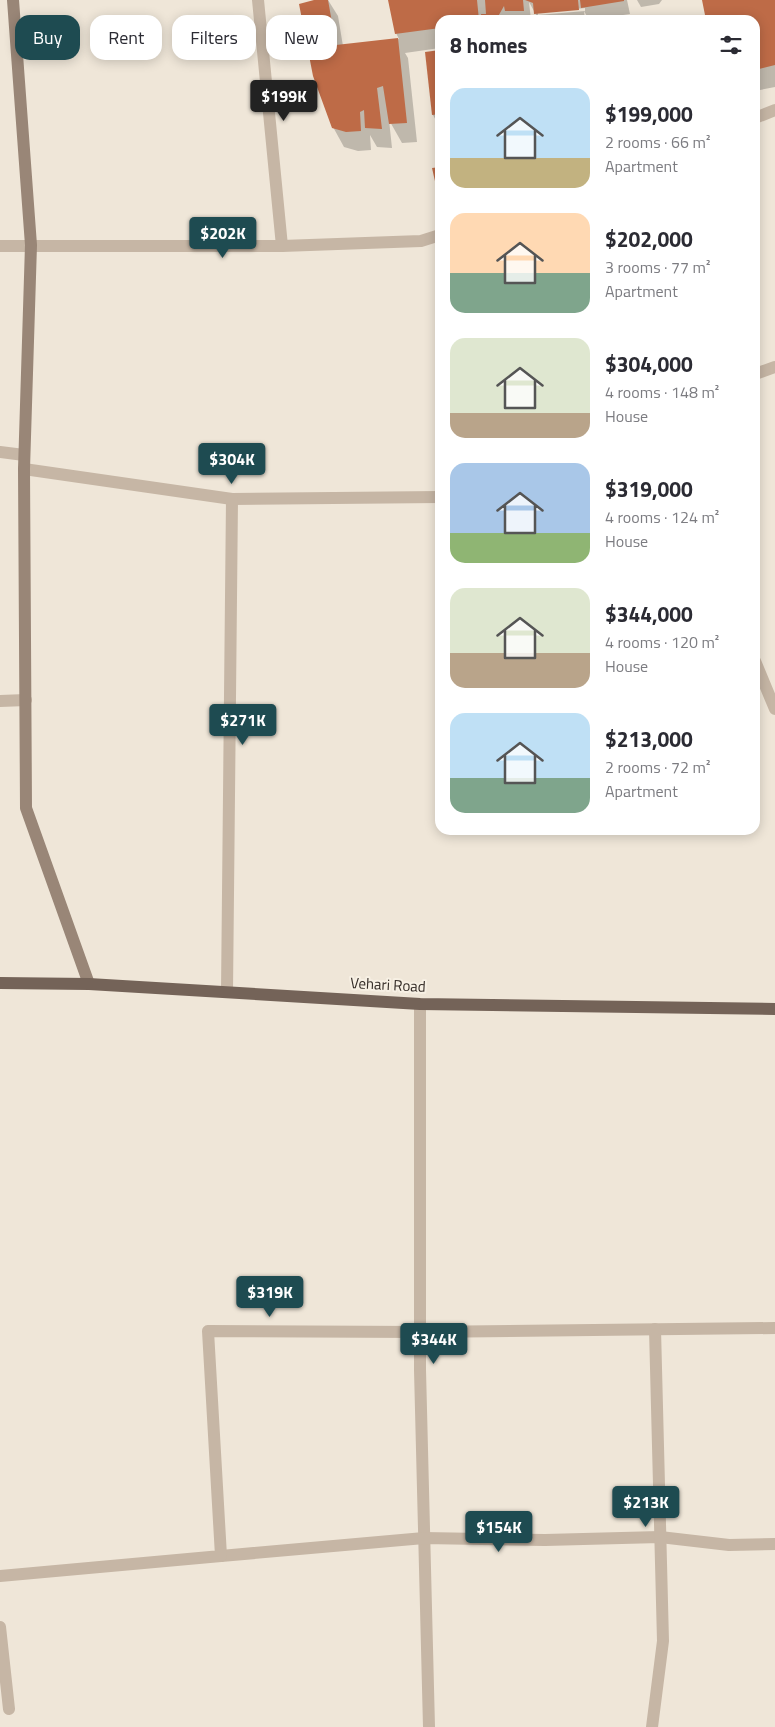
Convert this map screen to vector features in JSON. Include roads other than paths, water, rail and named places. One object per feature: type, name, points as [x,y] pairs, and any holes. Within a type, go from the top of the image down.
[{"type":"main road","points":[[13,0],[31,245],[24,455],[26,808],[89,984]]},
{"type":"main road","name":"Vehari Road","points":[[0,984],[89,984],[420,1004],[775,1009]]},
{"type":"street","points":[[258,0],[282,246]]},
{"type":"street","points":[[760,116],[775,110]]},
{"type":"street","points":[[0,246],[282,246],[421,241],[435,237]]},
{"type":"street","points":[[760,372],[775,367]]},
{"type":"street","points":[[0,452],[24,455]]},
{"type":"street","points":[[24,469],[232,499],[435,497]]},
{"type":"street","points":[[227,992],[232,499]]},
{"type":"street","points":[[760,673],[775,709]]},
{"type":"street","points":[[0,701],[26,700]]},
{"type":"street","points":[[420,1004],[420,1332],[429,1727]]},
{"type":"street","points":[[221,1556],[208,1331],[420,1332],[775,1328]]},
{"type":"street","points":[[652,1727],[663,1641],[655,1329]]},
{"type":"street","points":[[0,1576],[424,1538],[545,1540],[660,1537],[729,1545],[775,1544]]},
{"type":"street","points":[[0,1627],[8,1709]]}]
